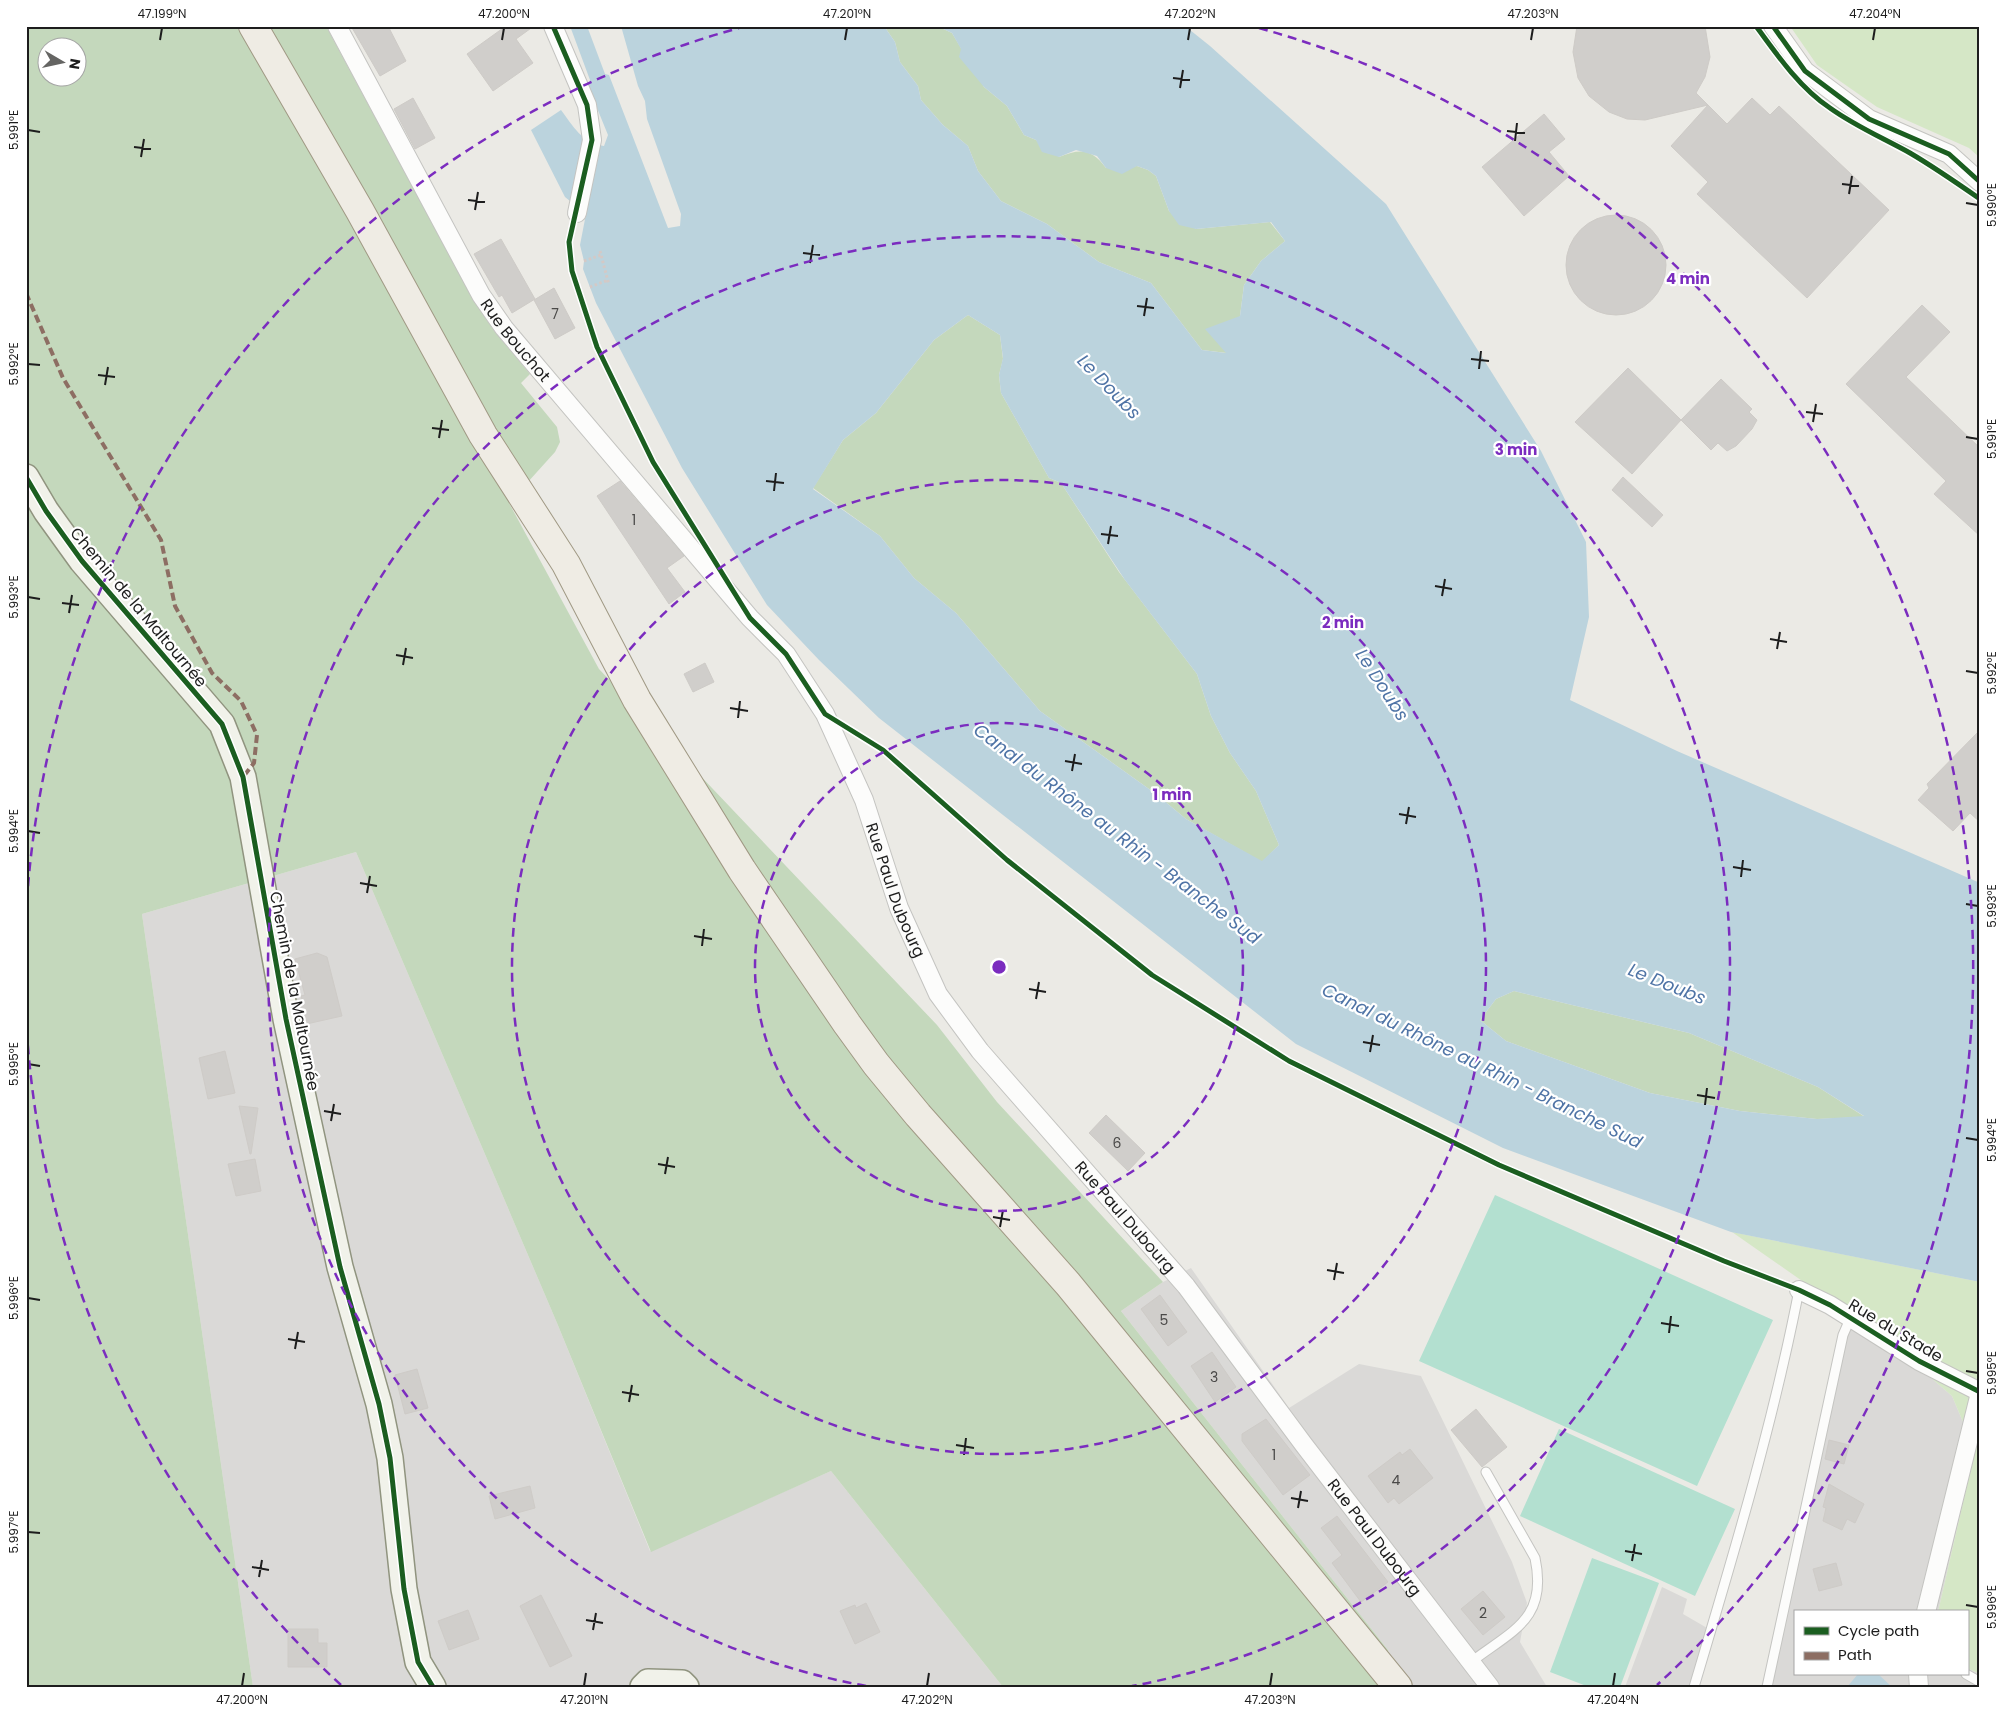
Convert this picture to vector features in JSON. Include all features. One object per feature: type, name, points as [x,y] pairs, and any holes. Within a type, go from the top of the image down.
[{"type":"main road","points":[[253,26],[360,211],[483,435],[566,564],[637,700],[742,870],[842,1016],[876,1064],[906,1101],[1068,1284],[1398,1687]]},
{"type":"street","name":"Rue Bouchot","points":[[337,26],[481,295],[504,328],[750,618],[786,654],[825,714]]},
{"type":"street","points":[[553,26],[587,105],[592,140],[577,213]]},
{"type":"street","points":[[1773,26],[1805,71],[1869,119],[1949,154],[1980,182]]},
{"type":"street","name":"Chemin de la Maltournée","points":[[26,477],[46,511],[82,561],[222,724],[243,777],[288,1028],[340,1267],[379,1404],[390,1458],[404,1589],[418,1662],[433,1687]]},
{"type":"street","name":"Rue Paul Dubourg","points":[[825,714],[864,800],[899,908],[938,994],[980,1052],[1186,1286],[1490,1687]]},
{"type":"street","name":"Rue du Stade","points":[[1799,1290],[1830,1305],[1919,1361],[1980,1392],[1926,1610]]},
{"type":"street","points":[[643,1687],[648,1682],[682,1683],[686,1687]]},
{"type":"lane","points":[[1694,1687],[1741,1530],[1788,1345],[1799,1290]]},
{"type":"lane","points":[[1767,1687],[1844,1335],[1850,1319]]},
{"type":"lane","points":[[1471,1662],[1527,1620],[1534,1605],[1538,1589],[1538,1573],[1535,1558],[1486,1472]]},
{"type":"lane","points":[[1968,1675],[1980,1682]]},
{"type":"path","points":[[584,261],[601,253],[610,285]]},
{"type":"path","points":[[590,287],[608,280]]},
{"type":"shaded area","points":[[356,852],[557,1323],[650,1551],[831,1471],[1003,1687],[253,1687],[142,914]]},
{"type":"shaded area","points":[[1191,1268],[1289,1408],[1359,1364],[1421,1376],[1512,1562],[1527,1603],[1520,1642],[1547,1687],[1394,1687],[1388,1650],[1121,1311],[1163,1282]]},
{"type":"shaded area","points":[[1848,1306],[1952,1396],[1975,1450],[1938,1610],[1794,1610],[1794,1676],[1968,1676],[1968,1668],[1980,1674],[1980,1687],[1762,1687]]},
{"type":"shaded area","points":[[1662,1587],[1687,1599],[1683,1614],[1714,1632],[1699,1687],[1625,1687]]},
{"type":"green space","points":[[26,26],[326,26],[474,301],[495,332],[530,374],[521,383],[557,427],[560,442],[555,452],[509,503],[599,669],[937,1025],[997,1102],[1163,1282],[1121,1311],[1388,1650],[1394,1687],[1003,1687],[831,1471],[651,1552],[557,1323],[356,852],[142,914],[253,1687],[26,1687]]},
{"type":"green space","points":[[884,26],[937,26],[952,33],[984,87],[1007,106],[1024,135],[1036,140],[1059,157],[1074,152],[1086,152],[1096,157],[1106,168],[1137,166],[1148,170],[1156,176],[1169,211],[1196,229],[1270,222],[1285,241],[1261,261],[1244,285],[1240,316],[1227,353],[1202,350],[1151,283],[1099,262],[1047,224],[1001,201],[978,171],[968,146],[943,125],[921,100],[918,86],[900,62],[895,42]]},
{"type":"green space","points":[[1790,26],[1980,26],[1980,158],[1969,148],[1877,107],[1817,65]]},
{"type":"green space","points":[[968,315],[1000,335],[1003,359],[999,375],[1001,393],[1049,478],[1061,483],[1119,572],[1197,674],[1211,716],[1230,753],[1256,791],[1279,845],[1262,862],[1186,819],[1156,794],[1040,711],[956,613],[914,578],[880,536],[813,488],[843,440],[876,413],[934,340]]},
{"type":"green space","points":[[1514,991],[1689,1033],[1818,1087],[1865,1117],[1817,1119],[1740,1111],[1650,1093],[1506,1041],[1480,1020],[1496,999]]},
{"type":"green space","points":[[1495,1195],[1773,1320],[1697,1486],[1419,1361]]},
{"type":"green space","points":[[1732,1232],[1980,1282],[1980,1674],[1968,1668],[1968,1610],[1938,1610],[1975,1450],[1952,1396],[1848,1306],[1818,1292]]},
{"type":"green space","points":[[1559,1429],[1735,1509],[1695,1596],[1520,1516]]},
{"type":"green space","points":[[1592,1558],[1659,1583],[1620,1687],[1589,1687],[1550,1672]]},
{"type":"water","points":[[570,26],[587,26],[605,74],[609,75],[668,228],[680,226],[681,214],[647,119],[645,101],[638,86],[621,26],[884,26],[895,42],[900,62],[918,86],[921,100],[943,125],[968,146],[978,171],[1001,201],[1047,224],[1099,262],[1151,283],[1202,350],[1226,353],[1205,329],[1240,316],[1244,285],[1261,261],[1285,241],[1271,222],[1196,229],[1179,225],[1169,211],[1156,176],[1148,170],[1137,166],[1122,174],[1106,168],[1097,156],[1076,150],[1059,157],[1042,152],[1036,140],[1024,135],[1007,106],[984,87],[959,57],[961,49],[952,33],[937,26],[1185,26],[1210,46],[1386,204],[1541,451],[1586,542],[1589,617],[1570,700],[1677,751],[1980,883],[1980,1282],[1731,1232],[1503,1148],[1296,1044],[879,718],[819,660],[767,605],[682,468],[596,303],[583,269],[584,261],[580,245],[586,214],[565,197],[531,130],[561,110],[584,138],[604,146],[608,135],[588,86],[590,80]],"holes":[[[968,315],[1000,335],[1003,358],[999,375],[1001,393],[1049,478],[1061,483],[1125,580],[1197,674],[1211,716],[1230,753],[1256,791],[1279,845],[1262,861],[1186,819],[1156,794],[1040,711],[956,613],[914,578],[880,536],[813,489],[843,440],[876,413],[934,340]],[[1514,991],[1689,1033],[1818,1087],[1864,1116],[1817,1119],[1740,1111],[1650,1093],[1506,1041],[1480,1020],[1496,999]]]},
{"type":"water","points":[[1856,1676],[1880,1676],[1892,1687],[1847,1687]]},
{"type":"building","points":[[351,26],[388,26],[406,61],[380,76]]},
{"type":"building","points":[[506,26],[534,26],[516,39],[533,63],[493,91],[467,54]]},
{"type":"building","points":[[1577,26],[1705,26],[1710,57],[1705,77],[1696,93],[1708,105],[1645,120],[1627,119],[1609,112],[1589,96],[1578,78],[1573,52]]},
{"type":"building","points":[[413,98],[435,138],[415,149],[394,109]]},
{"type":"building","points":[[1752,98],[1770,115],[1779,106],[1889,210],[1807,298],[1697,194],[1708,182],[1671,146],[1708,105],[1727,124]]},
{"type":"building","points":[[1544,114],[1565,139],[1549,152],[1569,176],[1524,216],[1482,167]]},
{"type":"building","points":[[1616,215],[1626,216],[1644,223],[1658,237],[1665,255],[1665,275],[1658,293],[1644,307],[1626,314],[1616,315],[1606,314],[1588,307],[1574,293],[1567,275],[1566,265],[1567,255],[1574,237],[1588,223],[1606,216]]},
{"type":"building","points":[[501,239],[535,299],[512,313],[502,295],[499,297],[474,254]]},
{"type":"building","points":[[554,288],[575,328],[555,339],[534,300]]},
{"type":"building","points":[[1922,305],[1950,332],[1906,377],[1980,448],[1980,536],[1934,494],[1946,481],[1846,384]]},
{"type":"building","points":[[1628,368],[1681,420],[1632,474],[1575,422]]},
{"type":"building","points":[[1721,379],[1752,409],[1749,412],[1757,420],[1752,429],[1736,446],[1727,451],[1718,443],[1711,450],[1681,420]]},
{"type":"building","points":[[1623,477],[1663,515],[1652,527],[1612,490]]},
{"type":"building","points":[[620,481],[684,556],[667,568],[685,592],[669,604],[597,496]]},
{"type":"building","points":[[705,663],[714,682],[693,692],[684,674]]},
{"type":"building","points":[[1980,730],[1980,822],[1970,813],[1953,831],[1918,800],[1929,788],[1927,784]]},
{"type":"building","points":[[317,953],[327,957],[342,1016],[302,1025],[297,1000],[302,999],[301,996],[305,995],[295,959]]},
{"type":"building","points":[[225,1051],[235,1093],[208,1099],[199,1058]]},
{"type":"building","points":[[239,1106],[258,1108],[251,1154],[250,1154]]},
{"type":"building","points":[[1106,1115],[1145,1153],[1128,1171],[1089,1133]]},
{"type":"building","points":[[255,1159],[261,1191],[236,1196],[228,1164]]},
{"type":"building","points":[[1160,1295],[1187,1332],[1168,1346],[1141,1309]]},
{"type":"building","points":[[1212,1352],[1236,1387],[1215,1402],[1191,1366]]},
{"type":"building","points":[[417,1369],[428,1408],[405,1414],[395,1375]]},
{"type":"building","points":[[1476,1409],[1507,1447],[1482,1467],[1451,1430]]},
{"type":"building","points":[[1266,1419],[1310,1475],[1283,1495],[1242,1441],[1242,1434]]},
{"type":"building","points":[[1829,1440],[1849,1445],[1844,1464],[1825,1459]]},
{"type":"building","points":[[1410,1449],[1433,1478],[1399,1504],[1394,1498],[1388,1503],[1368,1476],[1400,1452],[1402,1455]]},
{"type":"building","points":[[1829,1484],[1864,1504],[1855,1523],[1847,1519],[1842,1530],[1823,1521],[1826,1508],[1823,1507]]},
{"type":"building","points":[[530,1486],[535,1508],[495,1519],[489,1496]]},
{"type":"building","points":[[1337,1516],[1388,1582],[1361,1602],[1332,1563],[1342,1555],[1321,1528]]},
{"type":"building","points":[[1836,1563],[1842,1585],[1819,1591],[1813,1569]]},
{"type":"building","points":[[1483,1591],[1505,1617],[1483,1635],[1461,1609]]},
{"type":"building","points":[[541,1595],[572,1656],[550,1667],[520,1606]]},
{"type":"building","points":[[866,1603],[880,1632],[855,1644],[840,1611],[855,1605],[856,1608]]},
{"type":"building","points":[[468,1610],[479,1639],[449,1650],[438,1621]]},
{"type":"building","points":[[288,1629],[318,1629],[318,1643],[327,1643],[327,1667],[288,1667]]},
{"type":"marked path","points":[[26,293],[63,378],[161,540],[175,606],[212,673],[241,701],[257,735],[254,763],[243,777]]},
{"type":"cycle path","points":[[553,26],[587,105],[592,140],[569,242],[572,271],[597,347],[653,462],[750,618],[786,654],[825,714],[883,750],[1007,860],[1152,975],[1289,1061],[1499,1165],[1724,1261],[1799,1290],[1830,1305],[1919,1361],[1980,1392]]},
{"type":"cycle path","points":[[1756,26],[1799,81],[1819,100],[1849,121],[1919,158],[1980,199]]},
{"type":"cycle path","points":[[1773,26],[1805,71],[1869,119],[1949,154],[1980,182]]},
{"type":"cycle path","points":[[26,477],[46,511],[82,561],[222,724],[243,777],[286,1019],[340,1267],[379,1404],[390,1458],[404,1589],[418,1662],[433,1687]]},
{"type":"water label","name":"Le Doubs","points":[[1109,387]]},
{"type":"water label","name":"Le Doubs","points":[[1382,685]]},
{"type":"water label","name":"Canal du Rhône au Rhin - Branche Sud","points":[[1117,834]]},
{"type":"water label","name":"Le Doubs","points":[[1667,984]]},
{"type":"water label","name":"Canal du Rhône au Rhin - Branche Sud","points":[[1482,1066]]}]
